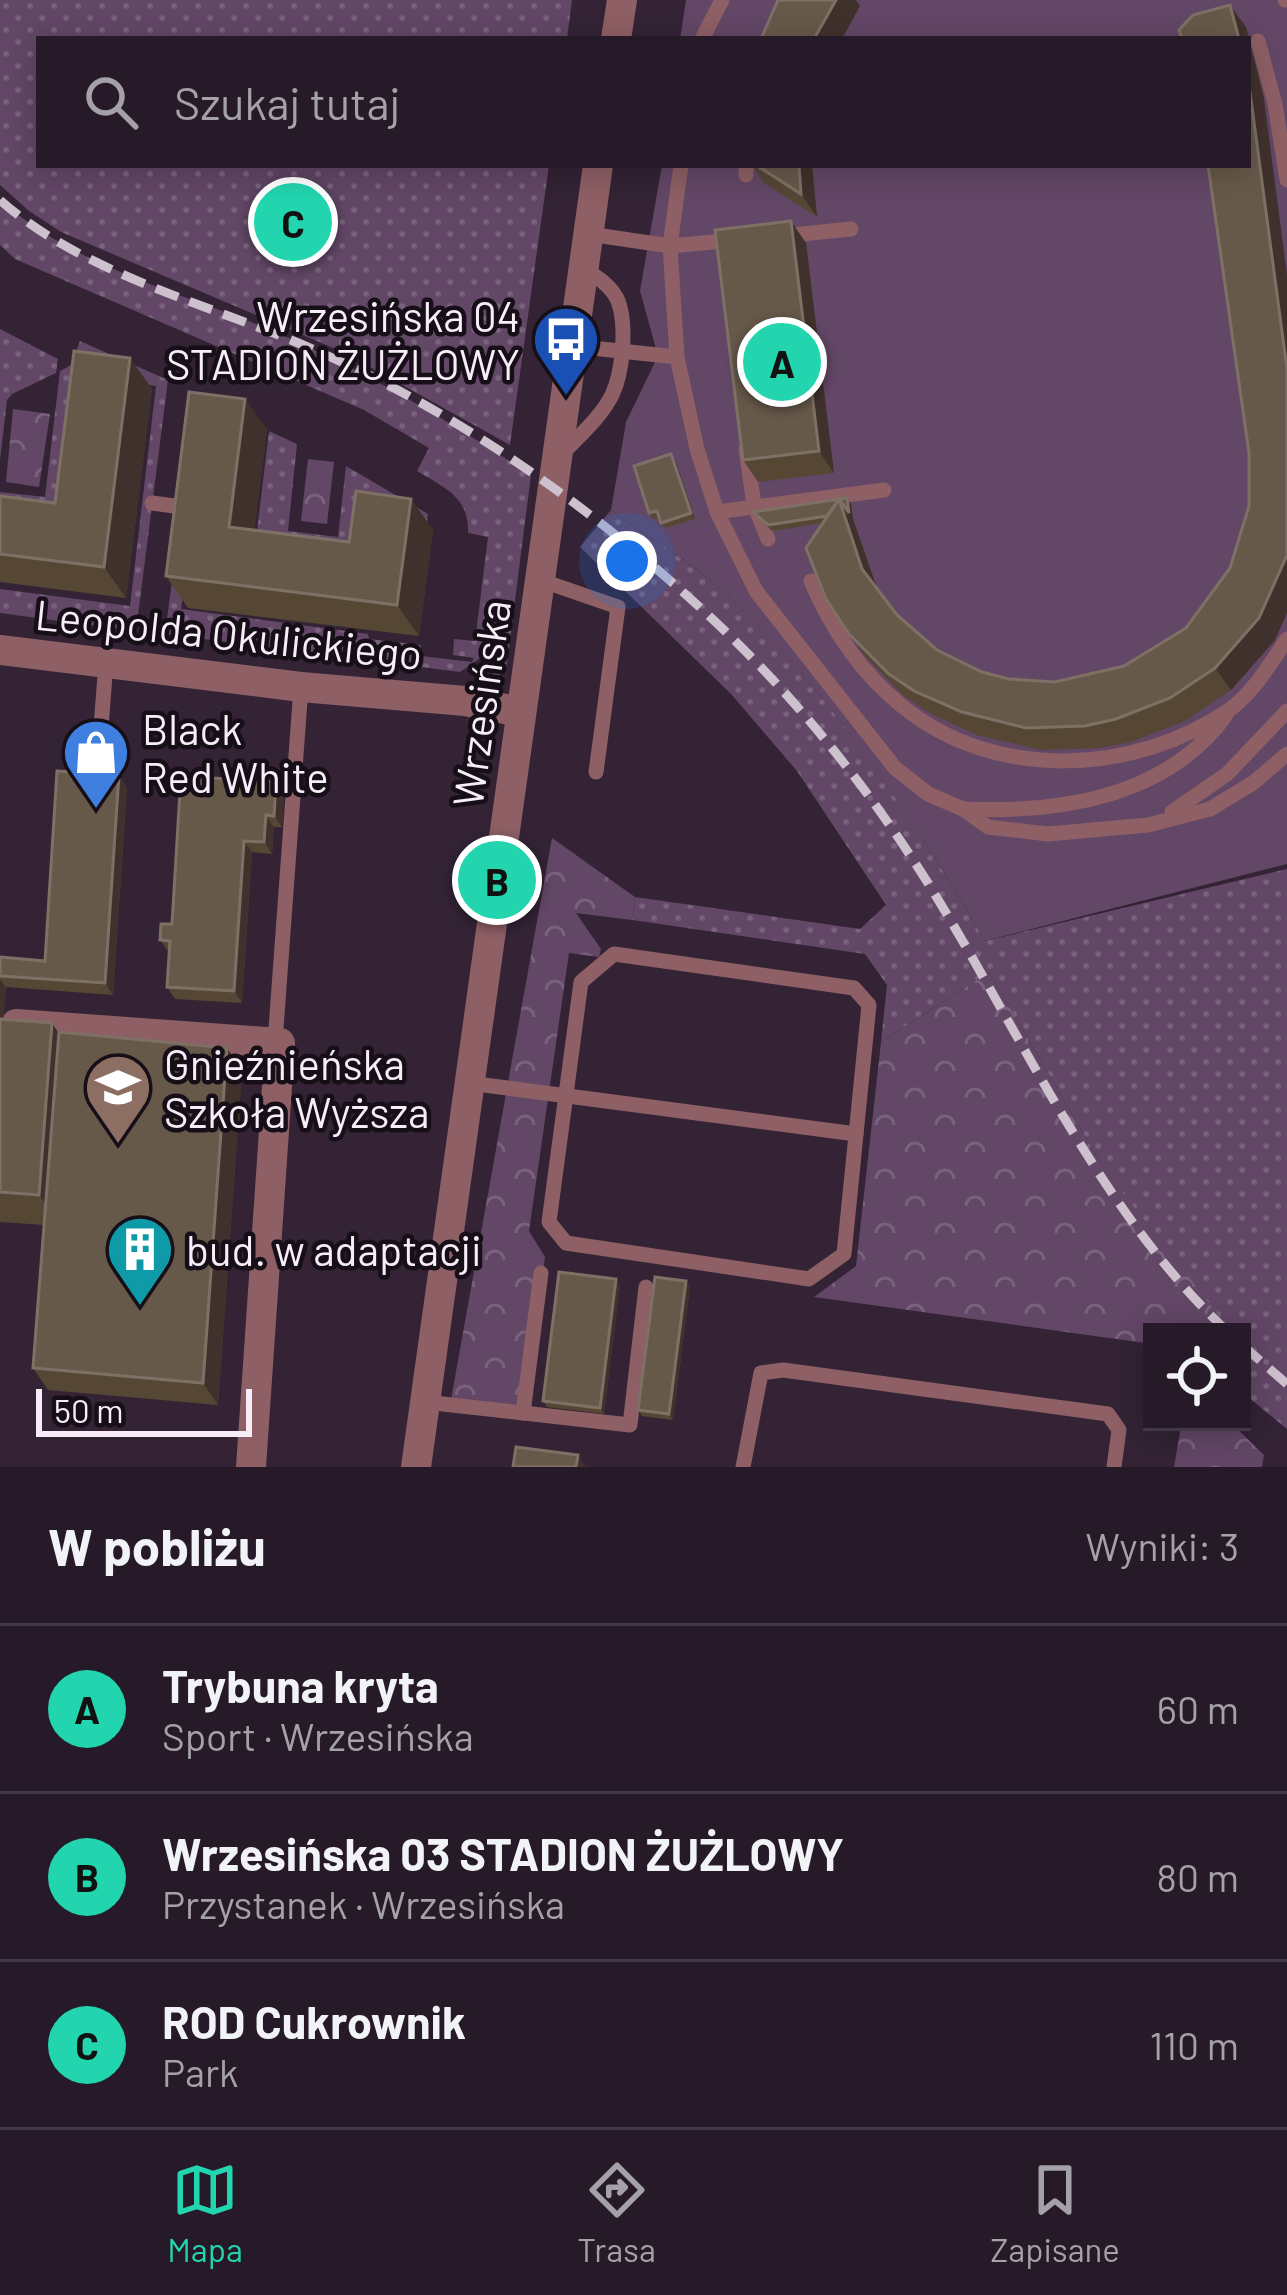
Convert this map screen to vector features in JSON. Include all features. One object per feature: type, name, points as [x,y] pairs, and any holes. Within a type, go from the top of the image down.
[{"type":"street","points":[[616,36],[622,0]]},
{"type":"street","name":"Wrzesińska","points":[[416,1467],[598,168]]},
{"type":"street","name":"Leopolda Okulickiego","points":[[0,650],[302,687],[465,700],[520,712]]},
{"type":"street","points":[[3,1023],[280,1043],[251,1467]]},
{"type":"lane","points":[[702,36],[717,0]]},
{"type":"lane","points":[[1258,41],[1275,104],[1287,180]]},
{"type":"lane","points":[[681,168],[670,246],[676,357],[717,512],[756,591],[875,746],[928,794],[988,826],[1048,834],[1148,825],[1210,809],[1253,783],[1287,754]]},
{"type":"lane","points":[[589,234],[670,246],[850,230]]},
{"type":"lane","points":[[718,242],[721,263]]},
{"type":"lane","points":[[557,460],[610,398],[619,378],[617,299],[604,281],[584,269]]},
{"type":"lane","points":[[573,346],[676,357]]},
{"type":"lane","points":[[745,439],[754,505],[768,538]]},
{"type":"lane","points":[[717,512],[884,490]]},
{"type":"lane","points":[[152,503],[182,507]]},
{"type":"lane","points":[[540,580],[618,607],[596,772]]},
{"type":"lane","points":[[811,581],[846,649],[903,707],[926,724],[1001,753],[1071,762],[1109,760],[1169,742],[1232,708]]},
{"type":"lane","points":[[963,809],[1040,808],[1115,794],[1142,782],[1199,744],[1268,669],[1287,639]]},
{"type":"lane","points":[[97,778],[106,663]]},
{"type":"lane","points":[[275,1042],[302,687]]},
{"type":"lane","points":[[1148,825],[1191,802],[1227,774],[1287,711]]},
{"type":"lane","points":[[614,954],[854,988],[869,1005],[856,1134],[844,1254],[809,1279],[566,1243],[549,1222],[581,982],[614,954]]},
{"type":"lane","points":[[470,1083],[856,1134]]},
{"type":"lane","points":[[523,1413],[541,1273]]},
{"type":"lane","points":[[425,1402],[630,1425],[646,1286]]},
{"type":"lane","points":[[743,1467],[760,1373],[783,1370],[1108,1414],[1119,1430],[1114,1467]]},
{"type":"green space","points":[[0,0],[572,0],[567,36],[36,36],[36,168],[549,168],[510,445],[345,353],[61,232],[0,185]]},
{"type":"green space","points":[[686,0],[1287,0],[1287,864],[985,941],[900,804],[803,675],[716,585],[611,510],[626,422],[658,356],[640,291],[661,168],[1251,168],[1251,36],[680,36]]},
{"type":"green space","points":[[0,200],[30,224],[96,261],[273,331],[340,363],[531,475],[506,671],[492,679],[496,647],[460,672],[165,634],[195,408],[207,420],[181,609],[368,634],[369,639],[421,645],[421,656],[472,662],[474,658],[453,655],[454,639],[475,641],[488,537],[468,533],[460,502],[417,471],[429,448],[364,410],[15,259],[0,245]]},
{"type":"green space","points":[[0,329],[58,359],[56,373],[7,400],[0,460]]},
{"type":"green space","points":[[80,341],[168,380],[136,631],[0,613],[0,589],[130,606],[156,386],[90,378],[69,531],[0,522],[0,492],[45,497],[60,371],[71,365]]},
{"type":"green space","points":[[13,409],[50,414],[39,487],[6,482]]},
{"type":"green space","points":[[269,431],[297,444],[288,531],[338,537],[346,466],[428,514],[427,522],[373,515],[367,570],[254,556]]},
{"type":"green space","points":[[308,459],[334,462],[327,524],[301,521]]},
{"type":"green space","points":[[611,510],[716,585],[837,716],[900,804],[985,941],[1287,869],[1287,1429],[1251,1399],[1251,1323],[1187,1323],[989,972],[881,1042],[887,985],[865,954],[632,920],[635,897],[860,929],[886,905],[797,771],[731,694],[580,547]]},
{"type":"green space","points":[[552,838],[635,897],[632,920],[576,913],[601,949],[599,957],[569,953],[529,1231],[545,1257],[523,1413],[450,1405]]},
{"type":"green space","points":[[989,972],[1103,1167],[1219,1316],[1216,1323],[1143,1323],[1143,1343],[814,1297],[856,1266],[881,1042]]},
{"type":"green space","points":[[1180,1431],[1239,1431],[1264,1455],[1262,1467],[1174,1467]]},
{"type":"building","points":[[778,0],[836,0],[816,36],[762,36]]},
{"type":"building","points":[[1230,5],[1238,36],[1181,36],[1179,30],[1193,15]]},
{"type":"building","points":[[1251,99],[1287,369],[1287,555],[1259,618],[1215,668],[1170,698],[1085,726],[1026,728],[962,712],[889,674],[849,634],[826,599],[806,548],[839,499],[862,569],[897,615],[937,650],[982,672],[1055,682],[1124,666],[1186,628],[1230,568],[1249,506],[1249,453],[1208,168],[1251,168]]},
{"type":"building","points":[[761,168],[799,168],[801,194]]},
{"type":"building","points":[[791,221],[819,451],[743,460],[715,230]]},
{"type":"building","points":[[74,351],[130,358],[104,567],[0,554],[0,496],[55,503]]},
{"type":"building","points":[[189,392],[245,399],[229,527],[349,542],[356,491],[411,499],[397,605],[166,576]]},
{"type":"building","points":[[671,454],[691,513],[661,523],[657,511],[649,513],[634,466]]},
{"type":"building","points":[[839,499],[827,516],[768,525],[753,512]]},
{"type":"building","points":[[57,771],[119,775],[105,983],[0,976],[0,957],[45,961]]},
{"type":"building","points":[[196,777],[276,782],[274,816],[266,815],[264,842],[244,841],[234,991],[167,987],[170,941],[160,940],[161,924],[172,924],[180,791],[196,792]]},
{"type":"building","points":[[0,1019],[52,1023],[39,1195],[0,1192]]},
{"type":"building","name":"Gnieźnieńska Szkoła Wyższa","points":[[59,1032],[227,1048],[203,1383],[33,1368]]},
{"type":"building","points":[[559,1272],[616,1279],[600,1408],[543,1401]]},
{"type":"building","points":[[655,1277],[686,1281],[669,1414],[638,1410]]},
{"type":"building","points":[[516,1447],[578,1455],[576,1467],[513,1467]]},
{"type":"railway","points":[[0,200],[34,227],[113,270],[326,355],[424,405],[566,497],[694,602],[793,702],[880,811],[931,888],[1102,1179],[1141,1234],[1219,1323]]},
{"type":"railway","points":[[1251,1353],[1287,1384]]},
{"type":"place","name":"ROD Cukrownik","points":[[293,222]]},
{"type":"place","name":"Trybuna kryta","points":[[782,362]]},
{"type":"place","name":"Wrzesińska 04 STADION ŻUŻLOWY","points":[[566,398]]},
{"type":"place","name":"Black Red White","points":[[96,811]]},
{"type":"place","name":"Wrzesińska 03 STADION ŻUŻLOWY","points":[[497,880]]},
{"type":"place","name":"Gnieźnieńska Szkoła Wyższa","points":[[118,1146]]},
{"type":"place","name":"bud. w adaptacji","points":[[140,1308]]}]
